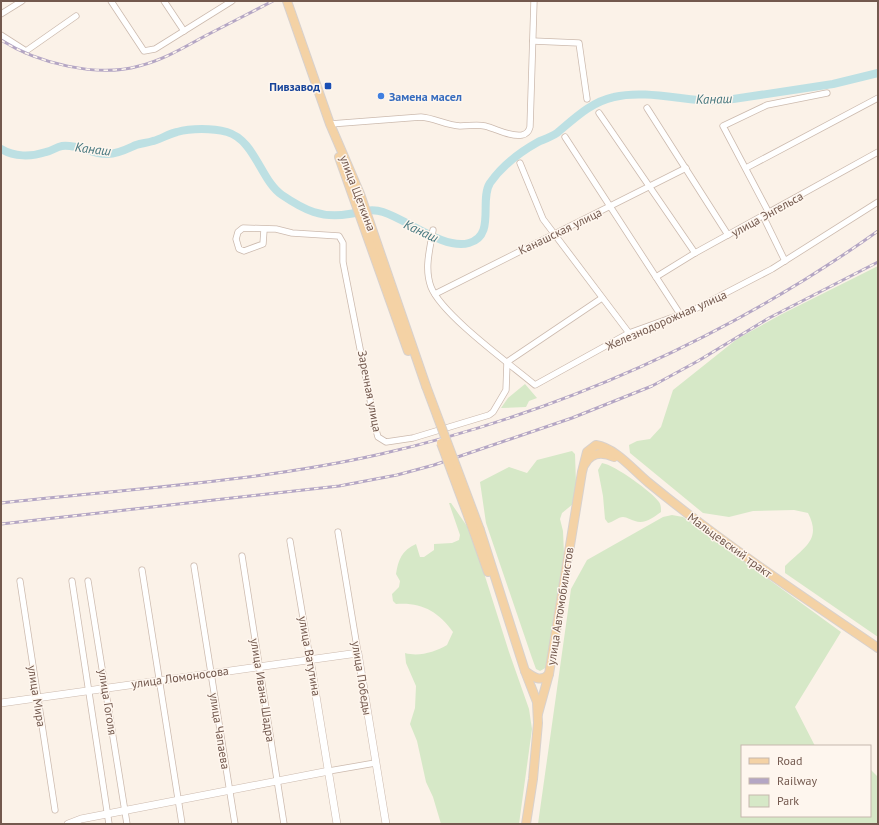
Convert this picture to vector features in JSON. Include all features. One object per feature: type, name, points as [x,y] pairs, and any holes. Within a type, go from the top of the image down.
[{"type":"main road","name":"улица Щеткина","points":[[287,1],[424,387],[477,531]]},
{"type":"main road","name":"Мальцевский тракт","points":[[582,472],[589,453],[600,454],[609,452],[625,461],[690,516],[748,559],[878,648]]},
{"type":"main road","name":"улица Автомобилистов","points":[[525,671],[539,678],[545,677],[549,674],[582,472]]},
{"type":"main road","points":[[477,531],[537,702],[538,714],[533,779],[526,824]]},
{"type":"main road","points":[[477,531],[522,673],[538,714]]},
{"type":"main road","points":[[538,714],[549,674]]},
{"type":"street","points":[[1,14],[22,1]]},
{"type":"street","points":[[111,1],[144,51],[155,49],[229,2]]},
{"type":"street","points":[[164,1],[184,31]]},
{"type":"street","points":[[330,124],[421,117],[433,118],[446,123],[461,126],[478,125],[507,133],[522,135],[529,131],[534,1]]},
{"type":"street","points":[[1,35],[26,51],[76,16]]},
{"type":"street","points":[[533,41],[579,42],[587,99]]},
{"type":"street","points":[[769,213],[723,126],[767,105],[827,93]]},
{"type":"street","points":[[746,168],[878,98]]},
{"type":"street","points":[[647,108],[728,235]]},
{"type":"street","points":[[599,112],[695,253]]},
{"type":"street","points":[[565,137],[680,314]]},
{"type":"street","name":"улица Энгельса","points":[[656,277],[695,253],[878,152]]},
{"type":"street","points":[[520,163],[543,220],[629,333]]},
{"type":"street","name":"Канашская улица","points":[[435,294],[553,234],[650,188],[686,168]]},
{"type":"street","name":"Железнодорожная улица","points":[[507,362],[534,385],[629,333],[680,314],[772,269],[878,202]]},
{"type":"street","points":[[763,216],[786,261]]},
{"type":"street","points":[[243,228],[264,230],[262,244],[244,251],[239,249],[236,238],[238,232],[243,228]]},
{"type":"street","name":"Заречная улица","points":[[264,230],[276,229],[292,233],[338,236],[343,243],[343,262],[361,346],[376,430],[382,440],[393,442],[413,438],[489,415],[493,412],[506,390],[507,362]]},
{"type":"street","points":[[433,230],[428,258],[428,272],[431,287],[446,308],[461,323],[507,362],[602,298]]},
{"type":"street","name":"улица Победы","points":[[338,532],[386,824]]},
{"type":"street","name":"улица Ватутина","points":[[290,541],[337,824]]},
{"type":"street","name":"улица Ивана Шадра","points":[[242,556],[284,824]]},
{"type":"street","name":"улица Чапаева","points":[[194,566],[234,824]]},
{"type":"street","points":[[142,570],[158,680],[182,824]]},
{"type":"street","name":"улица Гоголя","points":[[88,580],[127,824]]},
{"type":"street","name":"улица Мира","points":[[20,581],[55,810]]},
{"type":"street","name":"улица Гоголя","points":[[72,581],[90,690],[109,824]]},
{"type":"street","name":"улица Ломоносова","points":[[1,703],[358,653]]},
{"type":"street","points":[[68,824],[81,819],[375,763]]},
{"type":"green space","points":[[878,266],[878,637],[785,573],[785,566],[804,548],[812,537],[812,522],[808,513],[794,510],[753,511],[729,517],[703,513],[630,453],[629,445],[637,441],[650,439],[661,427],[673,390],[737,339],[782,314]]},
{"type":"green space","points":[[525,384],[537,398],[529,401],[526,407],[501,408],[508,398]]},
{"type":"green space","points":[[572,451],[575,454],[576,483],[573,504],[562,513],[560,519],[563,531],[564,554],[547,667],[540,671],[536,669],[486,523],[480,482],[509,467],[527,473],[537,460]]},
{"type":"green space","points":[[602,463],[624,474],[649,492],[661,505],[661,512],[649,520],[642,522],[623,517],[608,523],[605,519],[603,496],[598,470]]},
{"type":"green space","points":[[449,503],[451,503],[471,532],[509,652],[529,709],[532,729],[519,824],[441,824],[433,797],[426,782],[417,741],[410,724],[415,708],[416,686],[406,663],[405,653],[421,654],[437,650],[447,645],[453,632],[435,613],[421,606],[396,604],[393,601],[392,594],[399,587],[400,581],[396,574],[397,569],[404,552],[407,549],[416,544],[420,557],[424,557],[434,550],[434,544],[452,543],[459,540],[460,535]]},
{"type":"green space","points":[[672,515],[683,517],[841,632],[795,707],[814,745],[741,745],[741,817],[871,817],[871,770],[878,777],[878,824],[538,824],[571,589],[587,560],[663,517]]},
{"type":"waterway","name":"Канаш","points":[[1,149],[11,154],[29,155],[40,154],[62,146],[68,146],[96,153],[112,154],[183,131],[202,129],[227,132],[237,136],[244,143],[275,189],[282,195],[306,209],[330,215],[349,214],[370,210],[379,211],[393,216],[437,238],[459,244],[469,243],[477,239],[482,233],[486,217],[487,190],[490,183],[506,165],[531,146],[557,133],[577,116],[606,99],[640,94],[720,101],[833,84],[878,73]]},
{"type":"railway","points":[[1,40],[32,55],[68,66],[86,69],[122,69],[139,66],[165,57],[273,1]]},
{"type":"railway","points":[[1,503],[192,484],[287,472],[381,454],[447,437],[513,417],[640,367],[702,337],[763,305],[878,231]]},
{"type":"railway","points":[[1,524],[339,486],[397,475],[434,465],[572,418],[652,386],[698,361],[769,318],[878,262]]},
{"type":"place","name":"Пивзавод","points":[[328,86]]},
{"type":"place","name":"Замена масел","points":[[381,96]]}]
